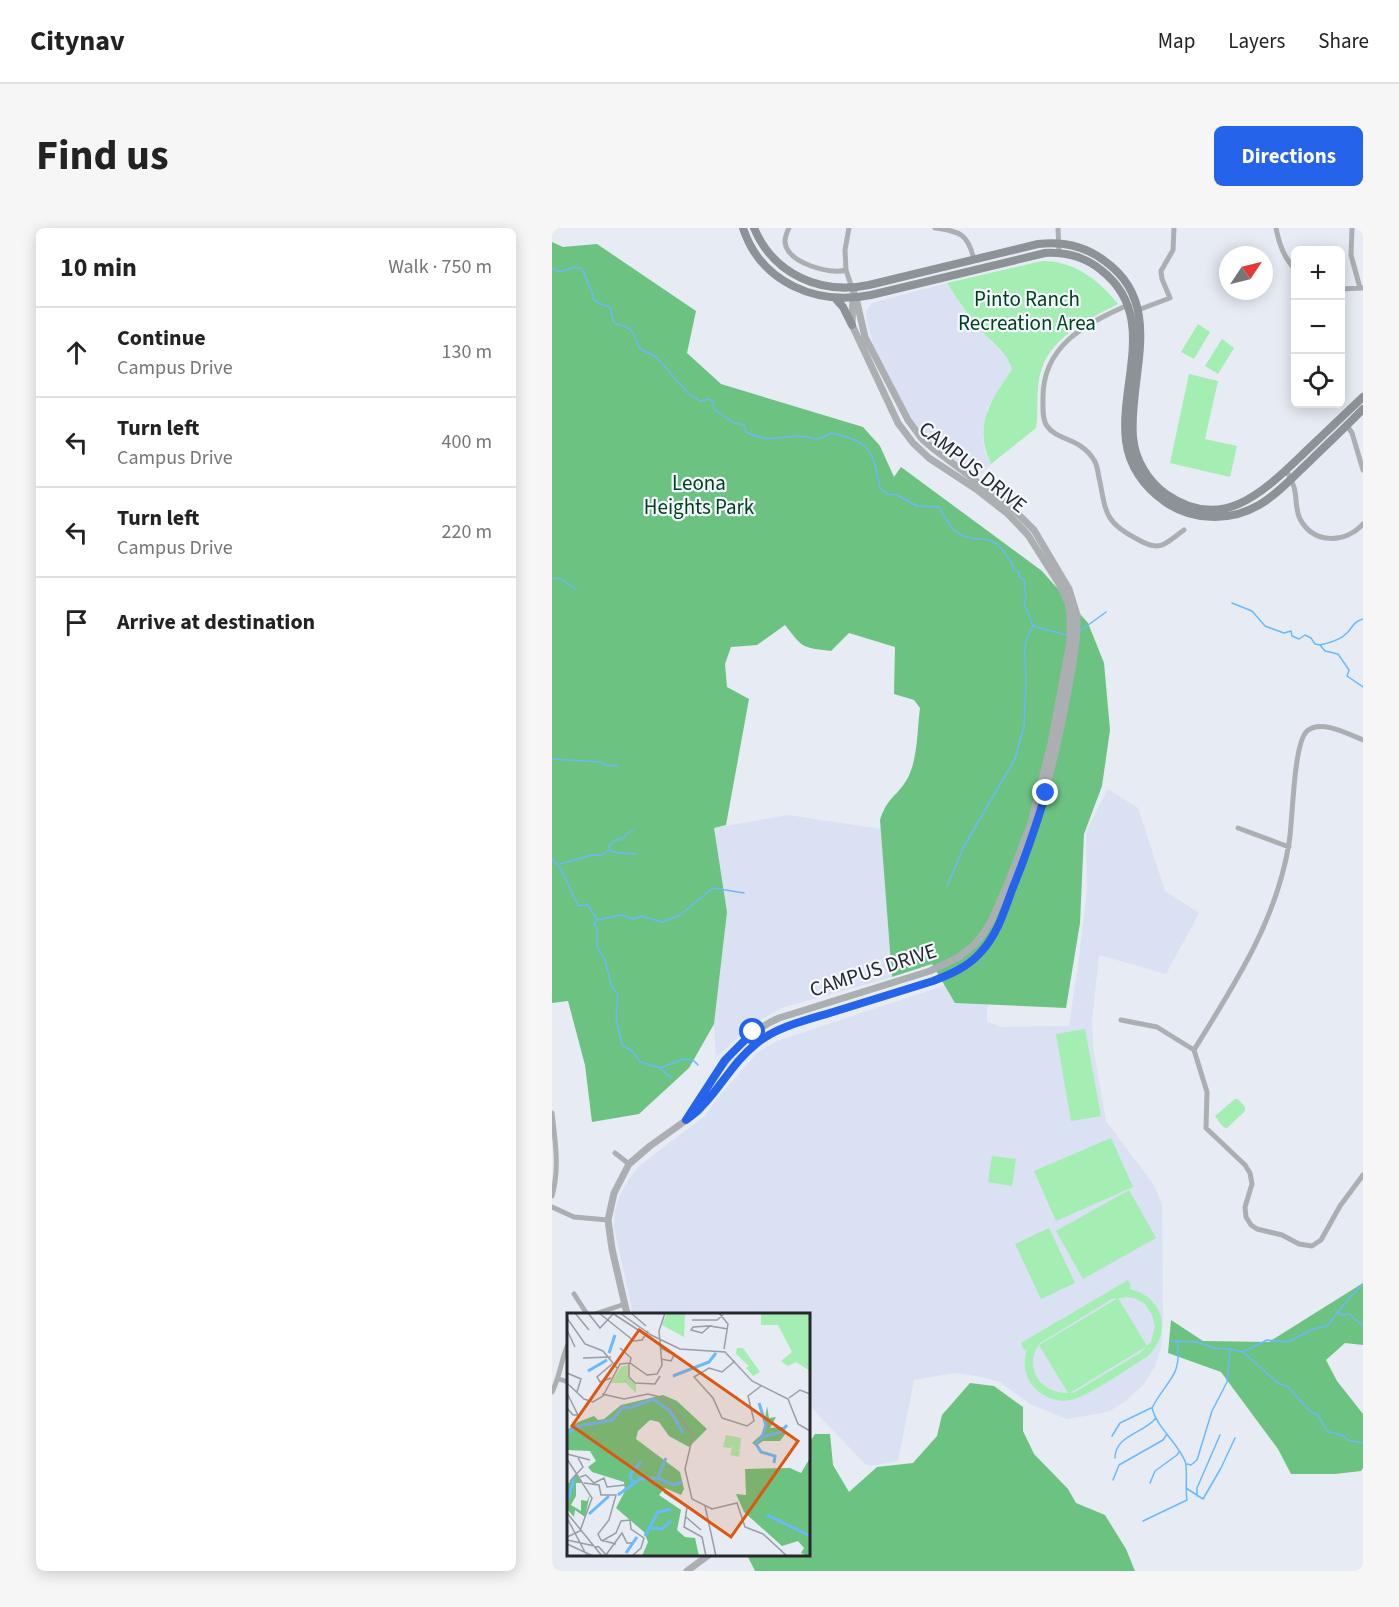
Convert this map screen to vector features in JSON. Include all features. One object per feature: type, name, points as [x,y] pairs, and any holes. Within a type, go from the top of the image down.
[{"type":"main road","points":[[743,228],[760,260],[783,281],[802,291],[835,298],[854,298],[920,284],[1029,256],[1059,253],[1077,257],[1098,267],[1116,283],[1128,305],[1133,327],[1125,428],[1126,442],[1136,471],[1156,495],[1185,512],[1218,517],[1247,511],[1260,504],[1290,479],[1363,409]]},
{"type":"main road","points":[[754,228],[768,253],[789,272],[816,285],[852,288],[1038,244],[1069,244],[1087,250],[1111,265],[1128,286],[1138,310],[1141,325],[1133,440],[1142,467],[1150,479],[1166,494],[1187,505],[1217,509],[1232,507],[1255,497],[1363,397]]},
{"type":"main road","points":[[835,298],[843,307],[852,325]]},
{"type":"street","points":[[789,228],[785,242],[794,256],[804,263],[830,271],[846,270]]},
{"type":"street","points":[[849,228],[845,250],[846,270],[852,288]]},
{"type":"street","points":[[935,228],[960,233],[968,240],[974,260]]},
{"type":"street","points":[[1058,228],[1059,253]]},
{"type":"street","points":[[1138,310],[1170,298],[1161,271],[1173,250],[1174,228]]},
{"type":"street","points":[[1276,228],[1278,241],[1291,264]]},
{"type":"street","points":[[1345,289],[1361,288],[1351,255],[1352,228]]},
{"type":"street","name":"CAMPUS DRIVE","points":[[627,1313],[612,1250],[608,1220],[614,1193],[629,1164],[644,1150],[686,1120],[725,1060],[745,1039],[765,1024],[923,974],[948,963],[975,944],[991,921],[1031,823],[1069,667],[1071,629],[1066,591],[1034,530],[1012,508],[935,450],[914,429],[865,337],[852,288]]},
{"type":"street","name":"CAMPUS DRIVE","points":[[854,298],[852,325],[892,414],[904,433],[928,458],[975,489],[1020,525],[1066,591]]},
{"type":"street","points":[[1128,305],[1081,328],[1053,359],[1044,378],[1044,419],[1046,426],[1053,432],[1077,442],[1086,449],[1095,462],[1107,515],[1120,531],[1151,547],[1162,545],[1185,530]]},
{"type":"street","points":[[1341,418],[1352,433],[1363,470]]},
{"type":"street","points":[[1286,470],[1300,520],[1312,532],[1326,538],[1340,538],[1353,533],[1363,524]]},
{"type":"street","points":[[1194,1050],[1256,946],[1277,892],[1289,847],[1298,750],[1305,733],[1319,726],[1363,740]]},
{"type":"street","points":[[1238,828],[1289,847]]},
{"type":"street","points":[[1121,1020],[1157,1027],[1194,1050],[1207,1092],[1206,1128],[1248,1170],[1252,1184],[1245,1208],[1246,1217],[1257,1229],[1282,1235],[1299,1244],[1308,1246],[1316,1244],[1321,1240],[1340,1206],[1363,1175]]},
{"type":"street","points":[[552,1113],[556,1182],[552,1196]]},
{"type":"street","points":[[615,1153],[629,1164]]},
{"type":"street","points":[[552,1207],[574,1217],[608,1220]]},
{"type":"street","points":[[574,1294],[585,1313]]},
{"type":"street","points":[[598,1313],[625,1304]]},
{"type":"street","points":[[552,1392],[559,1379],[567,1347]]},
{"type":"street","points":[[559,1379],[567,1382]]},
{"type":"street","points":[[687,1571],[707,1556]]},
{"type":"shaded area","points":[[947,283],[962,306],[1010,362],[1012,370],[988,407],[983,440],[985,453],[991,464],[979,477],[943,454],[919,433],[900,406],[874,347],[867,321],[866,312],[872,303]]},
{"type":"shaded area","points":[[1108,789],[1138,808],[1165,891],[1199,913],[1166,974],[1099,955],[1092,1020],[1093,1047],[1106,1121],[1154,1185],[1162,1205],[1163,1317],[1161,1348],[1155,1366],[1144,1384],[1127,1400],[1108,1412],[1067,1419],[1030,1404],[1000,1382],[977,1376],[954,1373],[914,1380],[898,1461],[871,1466],[865,1464],[810,1406],[810,1313],[633,1313],[614,1227],[615,1211],[620,1195],[639,1166],[705,1116],[758,1052],[777,1041],[967,976],[1022,917],[987,1008],[987,1021],[1000,1027],[1069,1026],[1087,890],[1086,832]]},
{"type":"shaded area","points":[[788,815],[881,829],[892,977],[781,1008],[754,1024],[716,1057],[714,1024],[727,912],[714,828]]},
{"type":"green space","name":"Leona Heights Park","points":[[552,242],[563,247],[597,244],[696,311],[687,353],[721,384],[863,427],[880,446],[894,477],[901,467],[1042,571],[1088,623],[1104,663],[1110,730],[1102,786],[1084,834],[1080,923],[1066,1008],[955,1003],[932,964],[892,977],[880,820],[885,807],[906,781],[913,765],[920,708],[914,700],[894,694],[895,647],[849,633],[831,651],[814,649],[800,643],[785,625],[757,645],[731,647],[725,664],[727,687],[749,699],[726,825],[714,828],[727,912],[714,1024],[689,1068],[639,1114],[592,1122],[585,1065],[568,1001],[552,1003]]},
{"type":"green space","name":"Pinto Ranch Recreation Area","points":[[1042,261],[1065,264],[1085,273],[1118,304],[1074,329],[1055,346],[1047,357],[1040,375],[1036,428],[991,464],[984,438],[986,414],[1012,370],[1004,353],[976,324],[947,283]]},
{"type":"green space","points":[[1198,324],[1210,332],[1194,359],[1181,352]]},
{"type":"green space","points":[[1222,339],[1234,348],[1218,374],[1205,366]]},
{"type":"green space","points":[[1189,374],[1218,381],[1205,439],[1237,446],[1230,477],[1170,463]]},
{"type":"green space","points":[[1085,1029],[1101,1116],[1071,1121],[1056,1034]]},
{"type":"green space","points":[[1238,1099],[1245,1107],[1245,1111],[1227,1128],[1223,1127],[1215,1116]]},
{"type":"green space","points":[[1111,1138],[1133,1187],[1056,1221],[1034,1171]]},
{"type":"green space","points":[[992,1156],[1016,1159],[1012,1186],[988,1182]]},
{"type":"green space","points":[[1129,1190],[1156,1238],[1083,1279],[1056,1231]]},
{"type":"green space","points":[[1049,1228],[1075,1283],[1041,1299],[1015,1244]]},
{"type":"green space","points":[[1128,1280],[1131,1286],[1129,1289],[1150,1299],[1161,1316],[1160,1336],[1156,1347],[1148,1356],[1098,1388],[1070,1400],[1049,1398],[1032,1385],[1025,1368],[1027,1349],[1024,1350],[1021,1343]],"holes":[[[1127,1297],[1144,1303],[1152,1315],[1155,1326],[1151,1342],[1147,1346],[1118,1298]],[[1118,1298],[1039,1345],[1068,1393],[1049,1389],[1042,1384],[1034,1369],[1035,1352],[1040,1343],[1112,1299]],[[1147,1346],[1140,1353],[1075,1392],[1070,1393]]]},
{"type":"green space","points":[[1363,1283],[1363,1345],[1345,1343],[1326,1360],[1337,1381],[1363,1414],[1363,1468],[1361,1471],[1335,1474],[1291,1474],[1278,1449],[1221,1372],[1168,1353],[1171,1320],[1203,1341],[1269,1342]]},
{"type":"green space","points":[[970,1383],[994,1386],[1023,1407],[1023,1431],[1034,1454],[1068,1489],[1076,1503],[1105,1515],[1126,1549],[1135,1571],[755,1571],[748,1556],[810,1556],[810,1442],[815,1434],[830,1434],[833,1465],[849,1492],[877,1467],[913,1463],[937,1436],[942,1415]]},
{"type":"waterway","points":[[552,268],[559,272],[575,267],[582,269],[593,299],[610,307],[614,323],[627,327],[634,335],[639,348],[656,357],[688,393],[700,401],[709,399],[713,402],[714,409],[734,423],[744,425],[746,432],[761,437],[804,436],[817,439],[831,433],[862,444],[872,456],[880,488],[887,494],[897,495],[917,506],[939,507],[950,526],[959,534],[989,540],[998,545],[1012,563],[1013,569],[1019,572],[1019,577],[1024,579],[1026,596],[1024,603],[1033,626],[1026,641],[1025,650],[1024,726],[1015,759],[964,846],[947,886]]},
{"type":"waterway","points":[[552,578],[561,579],[576,589]]},
{"type":"waterway","points":[[1232,603],[1252,611],[1265,626],[1284,633],[1291,631],[1292,636],[1299,639],[1305,635],[1325,651],[1338,654],[1349,670],[1347,676],[1363,687]]},
{"type":"waterway","points":[[1080,631],[1106,612]]},
{"type":"waterway","points":[[1320,645],[1342,637],[1356,622],[1363,619]]},
{"type":"waterway","points":[[1033,626],[1066,635]]},
{"type":"waterway","points":[[552,759],[602,762],[604,765],[618,766]]},
{"type":"waterway","points":[[560,864],[592,855],[602,855],[609,850],[610,844],[633,830]]},
{"type":"waterway","points":[[610,851],[636,854]]},
{"type":"waterway","points":[[552,859],[561,870],[579,906],[588,905],[597,920],[594,922],[597,929],[597,946],[605,961],[612,987],[618,995],[616,1017],[622,1045],[632,1051],[640,1062],[660,1068],[671,1078]]},
{"type":"waterway","points":[[597,920],[621,915],[633,919],[641,916],[662,922],[680,915],[713,888],[744,893]]},
{"type":"waterway","points":[[660,1068],[683,1059],[694,1061],[698,1065]]},
{"type":"waterway","points":[[1243,1352],[1267,1340],[1288,1342],[1313,1329],[1327,1326],[1363,1284]]},
{"type":"waterway","points":[[1338,1312],[1342,1315],[1349,1314],[1363,1326]]},
{"type":"waterway","points":[[1172,1341],[1197,1342],[1214,1348],[1243,1352],[1278,1383],[1288,1387],[1310,1411],[1318,1415],[1329,1432],[1363,1443]]},
{"type":"waterway","points":[[1143,1521],[1187,1500],[1185,1461],[1158,1422],[1152,1408],[1172,1378],[1178,1363],[1177,1341]]},
{"type":"waterway","points":[[1187,1464],[1191,1465],[1197,1460],[1212,1411],[1227,1382],[1230,1350]]},
{"type":"waterway","points":[[1112,1436],[1120,1423],[1151,1408]]},
{"type":"waterway","points":[[1115,1458],[1116,1450],[1125,1439],[1156,1418]]},
{"type":"waterway","points":[[1113,1480],[1119,1465],[1163,1440],[1167,1434]]},
{"type":"waterway","points":[[1197,1496],[1197,1488],[1220,1435]]},
{"type":"waterway","points":[[1186,1488],[1203,1499],[1235,1438]]},
{"type":"waterway","points":[[1150,1483],[1155,1471],[1179,1452]]},
{"type":"route","points":[[753,1032],[725,1060],[686,1120],[699,1111],[737,1061],[758,1041],[770,1034],[794,1024],[933,981],[953,973],[974,959],[991,939],[999,925],[1046,793]]}]
